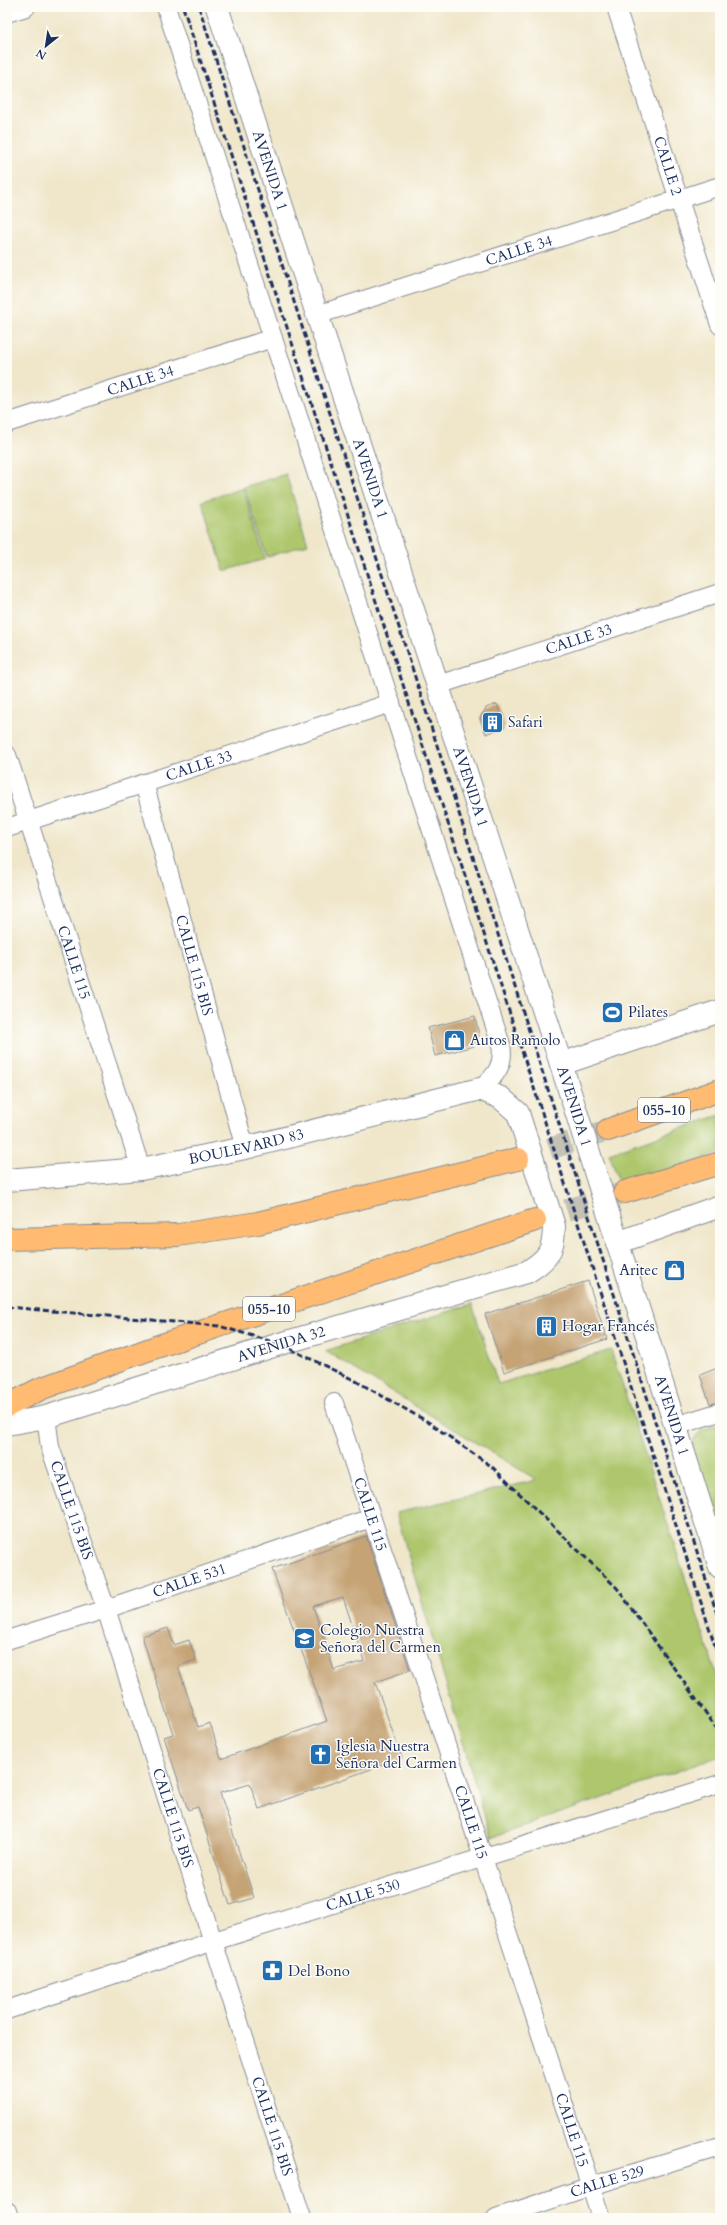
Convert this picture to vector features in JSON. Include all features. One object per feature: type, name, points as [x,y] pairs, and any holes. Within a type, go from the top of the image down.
[{"type":"highway","name":"055-10","points":[[608,1130],[720,1090]]},
{"type":"highway","points":[[7,1239],[178,1235],[218,1230],[258,1223],[518,1159]]},
{"type":"highway","points":[[625,1192],[720,1163]]},
{"type":"highway","name":"055-10","points":[[7,1406],[40,1389],[153,1348],[535,1220]]},
{"type":"street","points":[[7,13],[26,7]]},
{"type":"street","points":[[166,7],[501,1045],[503,1056],[500,1067],[495,1075],[480,1089]]},
{"type":"street","name":"AVENIDA 1","points":[[217,7],[561,1064],[720,1567]]},
{"type":"street","name":"CALLE 2","points":[[616,7],[720,325]]},
{"type":"street","name":"CALLE 34","points":[[317,316],[720,186]]},
{"type":"street","name":"CALLE 34","points":[[7,423],[273,338]]},
{"type":"street","name":"CALLE 33","points":[[438,685],[720,593]]},
{"type":"street","name":"CALLE 33","points":[[7,828],[391,703]]},
{"type":"street","name":"CALLE 115","points":[[7,755],[141,1169]]},
{"type":"street","name":"CALLE 115 BIS","points":[[144,783],[245,1148]]},
{"type":"street","points":[[561,1064],[720,1010]]},
{"type":"street","name":"BOULEVARD 83","points":[[7,1180],[141,1169],[245,1148],[480,1089]]},
{"type":"street","name":"AVENIDA 32","points":[[7,1424],[46,1417],[280,1344],[527,1272],[541,1264],[549,1253],[554,1241],[554,1226],[522,1122],[518,1113],[510,1104],[480,1089]]},
{"type":"street","points":[[617,1243],[720,1206]]},
{"type":"street","name":"CALLE 115","points":[[334,1403],[601,2218]]},
{"type":"street","points":[[675,1426],[720,1412]]},
{"type":"street","name":"CALLE 115 BIS","points":[[46,1417],[50,1447],[106,1609],[302,2218]]},
{"type":"street","name":"CALLE 531","points":[[7,1640],[106,1609],[371,1518]]},
{"type":"street","name":"CALLE 530","points":[[7,2010],[214,1941],[483,1859],[720,1784]]},
{"type":"street","name":"CALLE 529","points":[[496,2218],[591,2186],[720,2148]]},
{"type":"street","points":[[7,2212],[9,2218]]},
{"type":"green space","points":[[286,474],[308,544],[267,557],[244,487]]},
{"type":"green space","points":[[243,488],[265,559],[224,571],[202,501]]},
{"type":"green space","points":[[720,1115],[720,1153],[620,1185],[609,1153]]},
{"type":"green space","points":[[472,1304],[498,1384],[611,1350],[720,1685],[720,1756],[491,1838],[396,1513],[537,1480],[325,1351]]},
{"type":"green space","points":[[720,1424],[720,1539],[691,1449],[697,1434]]},
{"type":"building","name":"Safari","points":[[497,704],[505,727],[486,734],[480,718],[486,708]]},
{"type":"building","name":"Autos Ramolo","points":[[475,1016],[479,1035],[474,1046],[435,1056],[428,1028]]},
{"type":"building","name":"Hogar Francés","points":[[588,1281],[607,1339],[504,1372],[485,1314]]},
{"type":"building","points":[[720,1367],[720,1402],[710,1404],[700,1375]]},
{"type":"building","points":[[366,1536],[410,1670],[375,1682],[402,1758],[259,1809],[250,1784],[220,1793],[254,1898],[230,1905],[198,1807],[188,1810],[164,1737],[173,1734],[142,1636],[168,1628],[174,1645],[189,1640],[196,1660],[178,1666],[198,1727],[210,1723],[221,1759],[327,1721],[272,1569]],"holes":[[[343,1597],[364,1661],[334,1670],[313,1606]]]},
{"type":"tunnel","points":[[518,1159],[608,1130]]},
{"type":"tunnel","points":[[535,1220],[622,1193]]},
{"type":"railway","points":[[183,7],[720,1661]]},
{"type":"railway","points":[[199,7],[720,1623]]},
{"type":"railway","points":[[7,1307],[219,1326],[280,1344],[354,1380],[428,1422],[491,1466],[617,1588],[720,1733]]},
{"type":"place","name":"Safari","points":[[493,722]]},
{"type":"place","name":"Pilates","points":[[612,1012]]},
{"type":"place","name":"Autos Ramolo","points":[[454,1040]]},
{"type":"place","name":"Aritec","points":[[674,1270]]},
{"type":"place","name":"Hogar Francés","points":[[546,1326]]},
{"type":"place","name":"Colegio Nuestra Señora del Carmen","points":[[304,1639]]},
{"type":"place","name":"Iglesia Nuestra Señora del Carmen","points":[[321,1755]]},
{"type":"place","name":"Del Bono","points":[[273,1971]]}]
